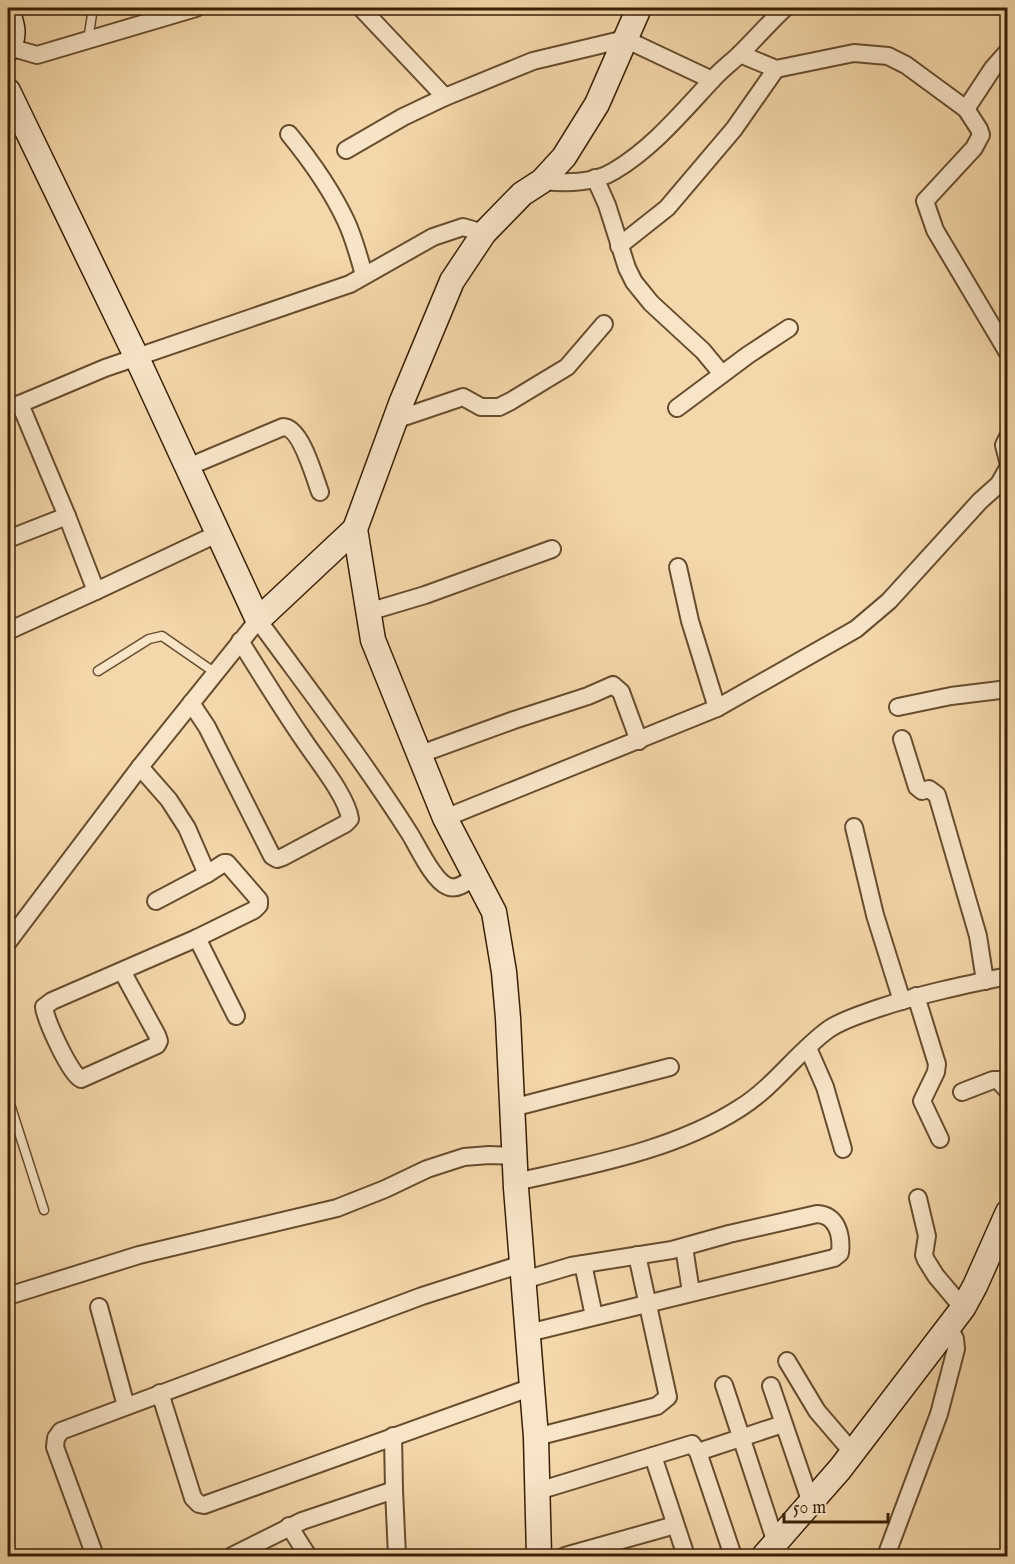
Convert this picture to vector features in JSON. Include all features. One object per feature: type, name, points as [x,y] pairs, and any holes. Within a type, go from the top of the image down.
[{"type":"street","points":[[8,13],[13,27],[13,38],[8,48],[37,55],[196,8]]},
{"type":"street","points":[[361,8],[445,97]]},
{"type":"street","points":[[8,942],[140,767],[240,641],[258,620],[355,529],[395,420],[452,281],[484,233],[522,194],[542,181],[564,157],[597,104],[639,8]]},
{"type":"street","points":[[542,181],[566,183],[613,172],[657,138],[785,8]]},
{"type":"street","points":[[346,150],[403,117],[445,97],[533,61],[625,39],[712,80]]},
{"type":"street","points":[[966,109],[993,68],[1008,51]]},
{"type":"street","points":[[740,54],[776,69],[854,53],[888,56],[906,65],[966,109],[981,135],[974,148],[926,201],[935,230],[1008,353]]},
{"type":"street","points":[[619,246],[667,207],[734,129],[776,69]]},
{"type":"street","points":[[8,91],[137,358],[258,620],[343,737],[440,881],[448,887],[466,882]]},
{"type":"street","points":[[289,134],[314,166],[337,203],[347,223],[364,275]]},
{"type":"street","points":[[595,178],[634,282],[651,303],[703,351],[722,374]]},
{"type":"street","points":[[96,591],[67,516],[14,406],[105,368],[350,284],[433,237],[463,227],[484,233]]},
{"type":"street","points":[[395,420],[463,397],[481,407],[499,406],[511,401],[567,367],[604,324]]},
{"type":"street","points":[[677,408],[789,328]]},
{"type":"street","points":[[188,466],[283,426],[289,427],[294,430],[301,444],[320,492]]},
{"type":"street","points":[[1008,437],[1004,445],[1008,461]]},
{"type":"street","points":[[445,818],[717,708],[856,629],[889,601],[973,509],[999,484],[1007,469]]},
{"type":"street","points":[[8,539],[67,516]]},
{"type":"street","points":[[355,529],[373,640],[445,818],[466,882],[494,912],[505,984],[512,1108],[501,1155],[516,1182],[536,1437],[540,1557]]},
{"type":"street","points":[[8,631],[219,533]]},
{"type":"street","points":[[368,612],[426,596],[552,549]]},
{"type":"street","points":[[678,567],[690,621],[717,708]]},
{"type":"street","points":[[191,702],[207,727],[272,856],[277,859],[283,857],[345,824],[350,819],[346,806],[322,766],[240,641]]},
{"type":"street","points":[[418,755],[588,696],[613,685],[621,692],[639,741]]},
{"type":"street","points":[[898,707],[951,696],[1008,689]]},
{"type":"street","points":[[902,739],[917,787],[922,791],[929,789],[937,795],[978,936],[985,981]]},
{"type":"street","points":[[140,767],[170,800],[187,828],[207,874]]},
{"type":"street","points":[[854,828],[875,915],[937,1064],[936,1072],[922,1101],[940,1140]]},
{"type":"street","points":[[122,971],[159,1041],[147,1051],[81,1080],[75,1076],[68,1064],[44,1007],[52,1001],[197,938],[254,910],[259,905],[259,900],[227,863],[156,901]]},
{"type":"street","points":[[197,938],[236,1016]]},
{"type":"street","points":[[516,1182],[615,1160],[691,1133],[740,1109],[828,1030],[845,1020],[909,999],[1008,976]]},
{"type":"street","points":[[808,1048],[825,1087],[843,1149]]},
{"type":"street","points":[[512,1108],[670,1067]]},
{"type":"street","points":[[962,1092],[993,1080],[998,1080],[1008,1091]]},
{"type":"street","points":[[8,1296],[139,1255],[337,1208],[427,1169],[464,1157],[501,1155]]},
{"type":"street","points":[[886,1557],[939,1414],[956,1349],[956,1317],[924,1255],[927,1236],[918,1198]]},
{"type":"street","points":[[770,1550],[853,1453],[956,1317],[975,1286],[1008,1212]]},
{"type":"street","points":[[95,1557],[55,1447],[56,1438],[61,1431],[69,1427],[422,1296],[523,1272],[684,1247],[817,1214],[827,1215],[833,1220],[841,1244],[840,1253],[834,1258],[528,1333]]},
{"type":"street","points":[[684,1247],[691,1292]]},
{"type":"street","points":[[536,1437],[657,1406],[668,1397],[637,1255]]},
{"type":"street","points":[[583,1264],[594,1316]]},
{"type":"street","points":[[99,1307],[126,1406]]},
{"type":"street","points":[[787,1361],[817,1412],[853,1453]]},
{"type":"street","points":[[724,1385],[742,1438],[770,1550]]},
{"type":"street","points":[[771,1386],[811,1503]]},
{"type":"street","points":[[160,1393],[193,1498],[198,1504],[204,1505],[532,1387]]},
{"type":"street","points":[[698,1452],[783,1424]]},
{"type":"street","points":[[393,1436],[397,1557]]},
{"type":"street","points":[[538,1491],[692,1444],[698,1452],[733,1557]]},
{"type":"street","points":[[653,1456],[686,1557]]},
{"type":"street","points":[[232,1557],[289,1526],[393,1490]]},
{"type":"street","points":[[565,1557],[675,1525]]},
{"type":"street","points":[[289,1526],[308,1557]]},
{"type":"lane","points":[[88,40],[93,8]]},
{"type":"lane","points":[[98,671],[148,639],[162,636],[214,672]]},
{"type":"lane","points":[[8,1098],[44,1210]]}]
